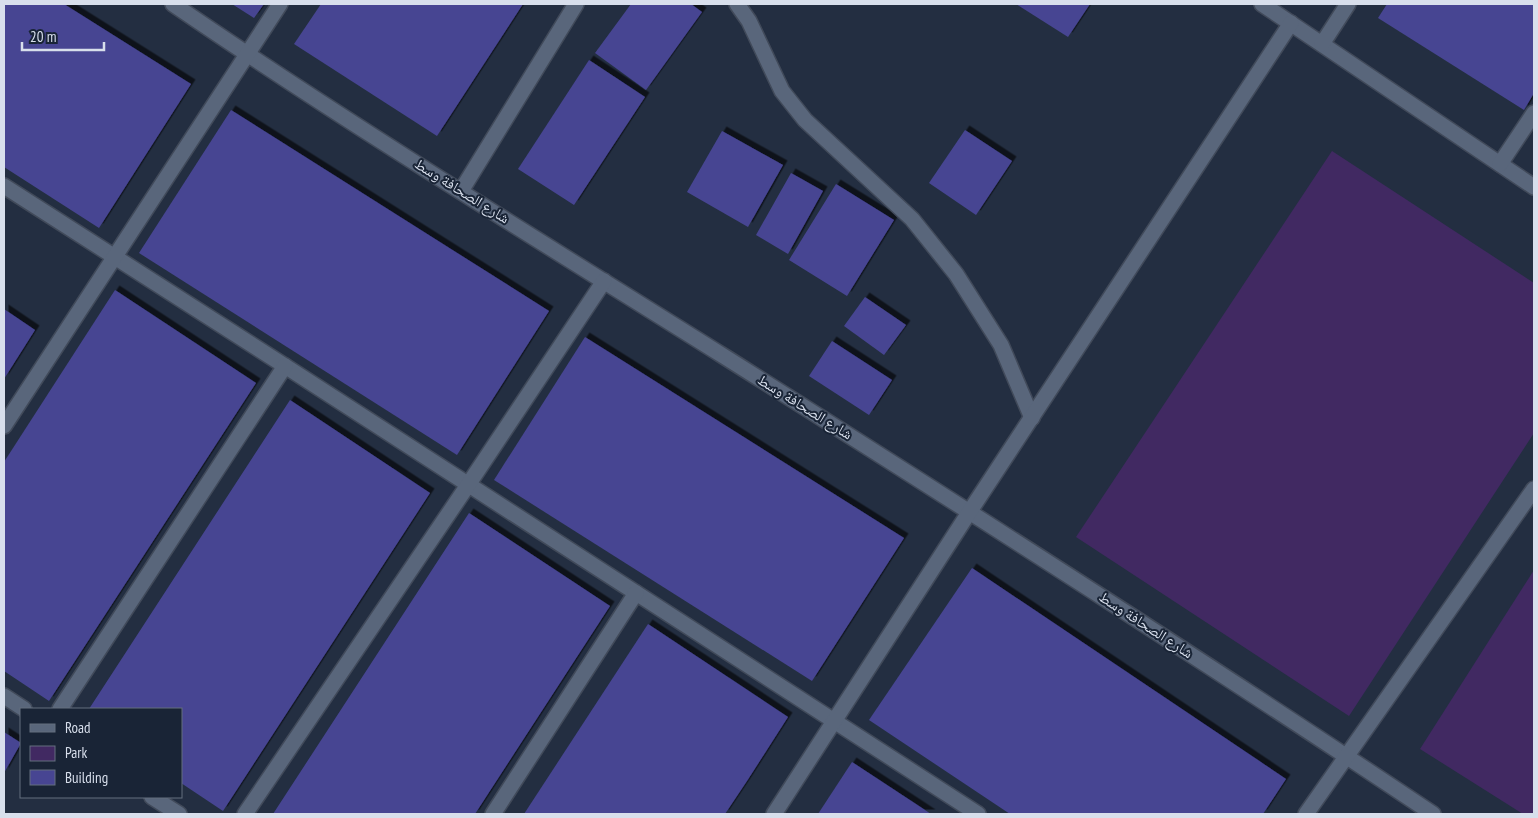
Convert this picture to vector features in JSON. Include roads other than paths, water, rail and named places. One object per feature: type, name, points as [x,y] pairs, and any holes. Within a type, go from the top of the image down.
[{"type":"street","name":"شارع الصحافة وسط","points":[[173,4],[247,54],[461,191],[970,511],[1433,814]]},
{"type":"street","points":[[4,426],[280,4]]},
{"type":"street","points":[[461,191],[576,4]]},
{"type":"street","points":[[736,4],[748,21],[782,91],[805,120],[912,219],[956,274],[1001,345],[1032,418]]},
{"type":"street","points":[[1262,4],[1534,187]]},
{"type":"street","points":[[1322,44],[1348,4]]},
{"type":"street","points":[[774,814],[970,511],[1291,23]]},
{"type":"street","points":[[1500,164],[1534,113]]},
{"type":"street","points":[[4,186],[978,814]]},
{"type":"street","points":[[245,814],[604,281]]},
{"type":"street","points":[[61,708],[285,366]]},
{"type":"street","points":[[1306,814],[1534,489]]},
{"type":"street","points":[[493,814],[636,594]]},
{"type":"street","points":[[4,696],[22,708]]},
{"type":"street","points":[[154,798],[179,814]]}]
